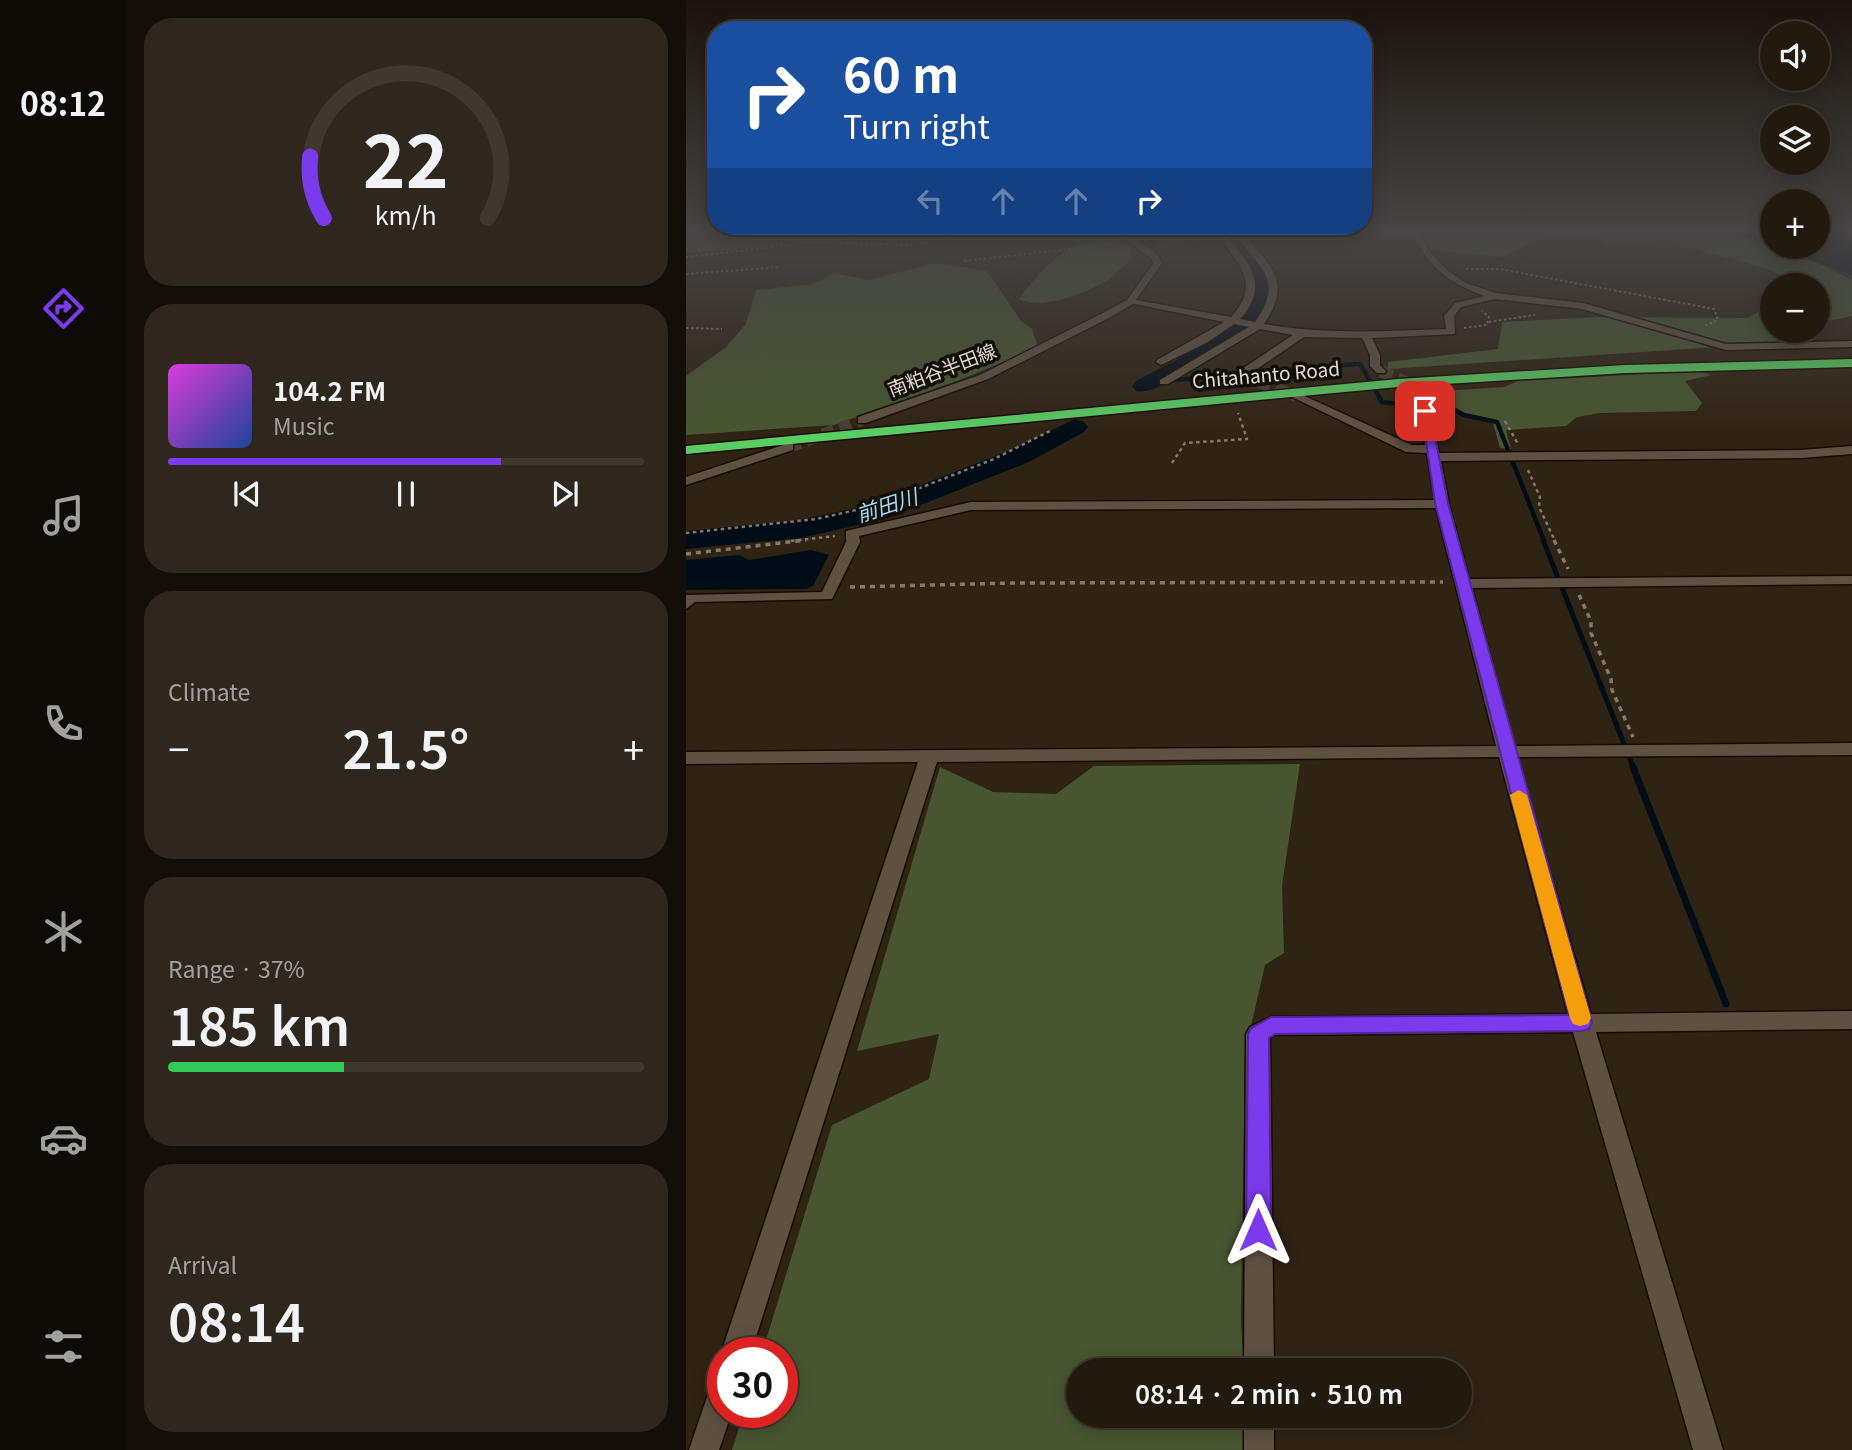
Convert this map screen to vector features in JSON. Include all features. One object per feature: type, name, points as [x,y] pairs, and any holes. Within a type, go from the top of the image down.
[{"type":"highway","name":"Chitahanto Road","points":[[686,441],[1453,371],[1670,360],[1852,355]]},
{"type":"highway","name":"Chitahanto Road","points":[[686,450],[1236,396],[1458,379],[1692,367],[1852,363]]},
{"type":"street","name":"南粕谷半田線","points":[[862,420],[984,377],[1132,299]]},
{"type":"street","points":[[1161,362],[1236,320],[1251,299]]},
{"type":"street","points":[[1164,383],[1259,325],[1270,308],[1272,299]]},
{"type":"street","points":[[1130,302],[1302,334],[1366,335],[1451,330],[1449,316],[1455,307],[1488,299]]},
{"type":"street","points":[[1525,299],[1583,306],[1731,347],[1852,344]]},
{"type":"street","points":[[1259,382],[1244,373],[1302,334]]},
{"type":"street","points":[[1366,335],[1375,355],[1375,366],[1381,371]]},
{"type":"street","points":[[1414,386],[1422,392],[1441,503],[1507,753],[1582,1023],[1708,1450]]},
{"type":"street","points":[[1296,396],[1410,449],[1432,453],[1523,456],[1801,454],[1852,450]]},
{"type":"street","points":[[686,481],[789,447]]},
{"type":"street","points":[[686,604],[691,598],[827,596],[853,542],[851,534],[971,506],[1441,503]]},
{"type":"street","points":[[1463,583],[1852,580]]},
{"type":"street","points":[[686,758],[1852,749]]},
{"type":"street","points":[[741,1337],[929,757]]},
{"type":"street","points":[[1259,1358],[1258,1034],[1271,1026],[1852,1020]]},
{"type":"street","points":[[704,1450],[711,1428]]},
{"type":"street","points":[[1259,1428],[1259,1450]]},
{"type":"path","points":[[1489,322],[1489,317],[1477,305],[1492,299]]},
{"type":"path","points":[[1451,330],[1482,327],[1489,322],[1535,315],[1528,299]]},
{"type":"path","points":[[1656,299],[1714,309],[1718,320],[1703,326],[1671,329]]},
{"type":"path","points":[[686,328],[722,329]]},
{"type":"path","points":[[1172,463],[1185,443],[1247,439],[1236,404]]},
{"type":"path","points":[[1505,421],[1540,496],[1539,507],[1591,621],[1591,634],[1639,751]]},
{"type":"path","points":[[686,533],[816,519],[874,506],[994,459],[1042,437],[1055,425]]},
{"type":"path","points":[[686,554],[851,534]]},
{"type":"path","points":[[831,586],[1463,583]]},
{"type":"green space","points":[[753,299],[1006,299],[1021,321],[1032,329],[1038,347],[943,387],[834,425],[686,435],[686,376],[726,347],[746,324]]},
{"type":"green space","points":[[1019,299],[1062,299],[1038,303]]},
{"type":"green space","points":[[1830,299],[1852,299],[1852,316],[1830,321]]},
{"type":"green space","points":[[1760,310],[1760,343],[1778,343],[1388,369],[1388,362],[1498,349],[1502,322],[1598,317],[1748,318]]},
{"type":"green space","points":[[1700,371],[1711,375],[1685,381],[1702,403],[1696,411],[1600,413],[1577,417],[1566,426],[1506,430],[1511,449],[1500,448],[1493,423],[1431,404],[1427,392],[1504,387],[1518,381]]},
{"type":"green space","points":[[1300,764],[1282,886],[1284,953],[1265,965],[1245,1052],[1241,1321],[1243,1358],[1066,1358],[1066,1428],[1249,1428],[1250,1450],[732,1450],[739,1428],[798,1428],[798,1337],[767,1337],[832,1125],[929,1079],[939,1034],[857,1051],[940,767],[993,792],[1056,794],[1094,766]]},
{"type":"shaded area","points":[[811,550],[829,555],[813,586],[806,589],[686,590],[686,560],[739,555],[749,560]]},
{"type":"waterway","name":"前田川","points":[[1144,386],[1220,343],[1252,314],[1260,299]]},
{"type":"waterway","points":[[1175,380],[1356,364]]},
{"type":"waterway","points":[[1336,366],[1360,364]]},
{"type":"waterway","points":[[1360,364],[1382,402],[1398,404],[1436,400],[1464,415],[1497,422],[1544,541]]},
{"type":"waterway","name":"前田川","points":[[686,540],[801,529],[878,512],[1020,456],[1075,427]]},
{"type":"waterway","points":[[1543,540],[1634,769]]},
{"type":"waterway","points":[[1633,767],[1726,1004]]},
{"type":"tunnel","points":[[1381,371],[1414,386]]},
{"type":"tunnel","points":[[1259,382],[1296,396]]},
{"type":"tunnel","points":[[789,447],[862,420]]},
{"type":"slow traffic","points":[[1519,795],[1580,1018]]},
{"type":"route","points":[[1258,1230],[1258,1034],[1271,1026],[1582,1023],[1441,503],[1425,411]]}]
